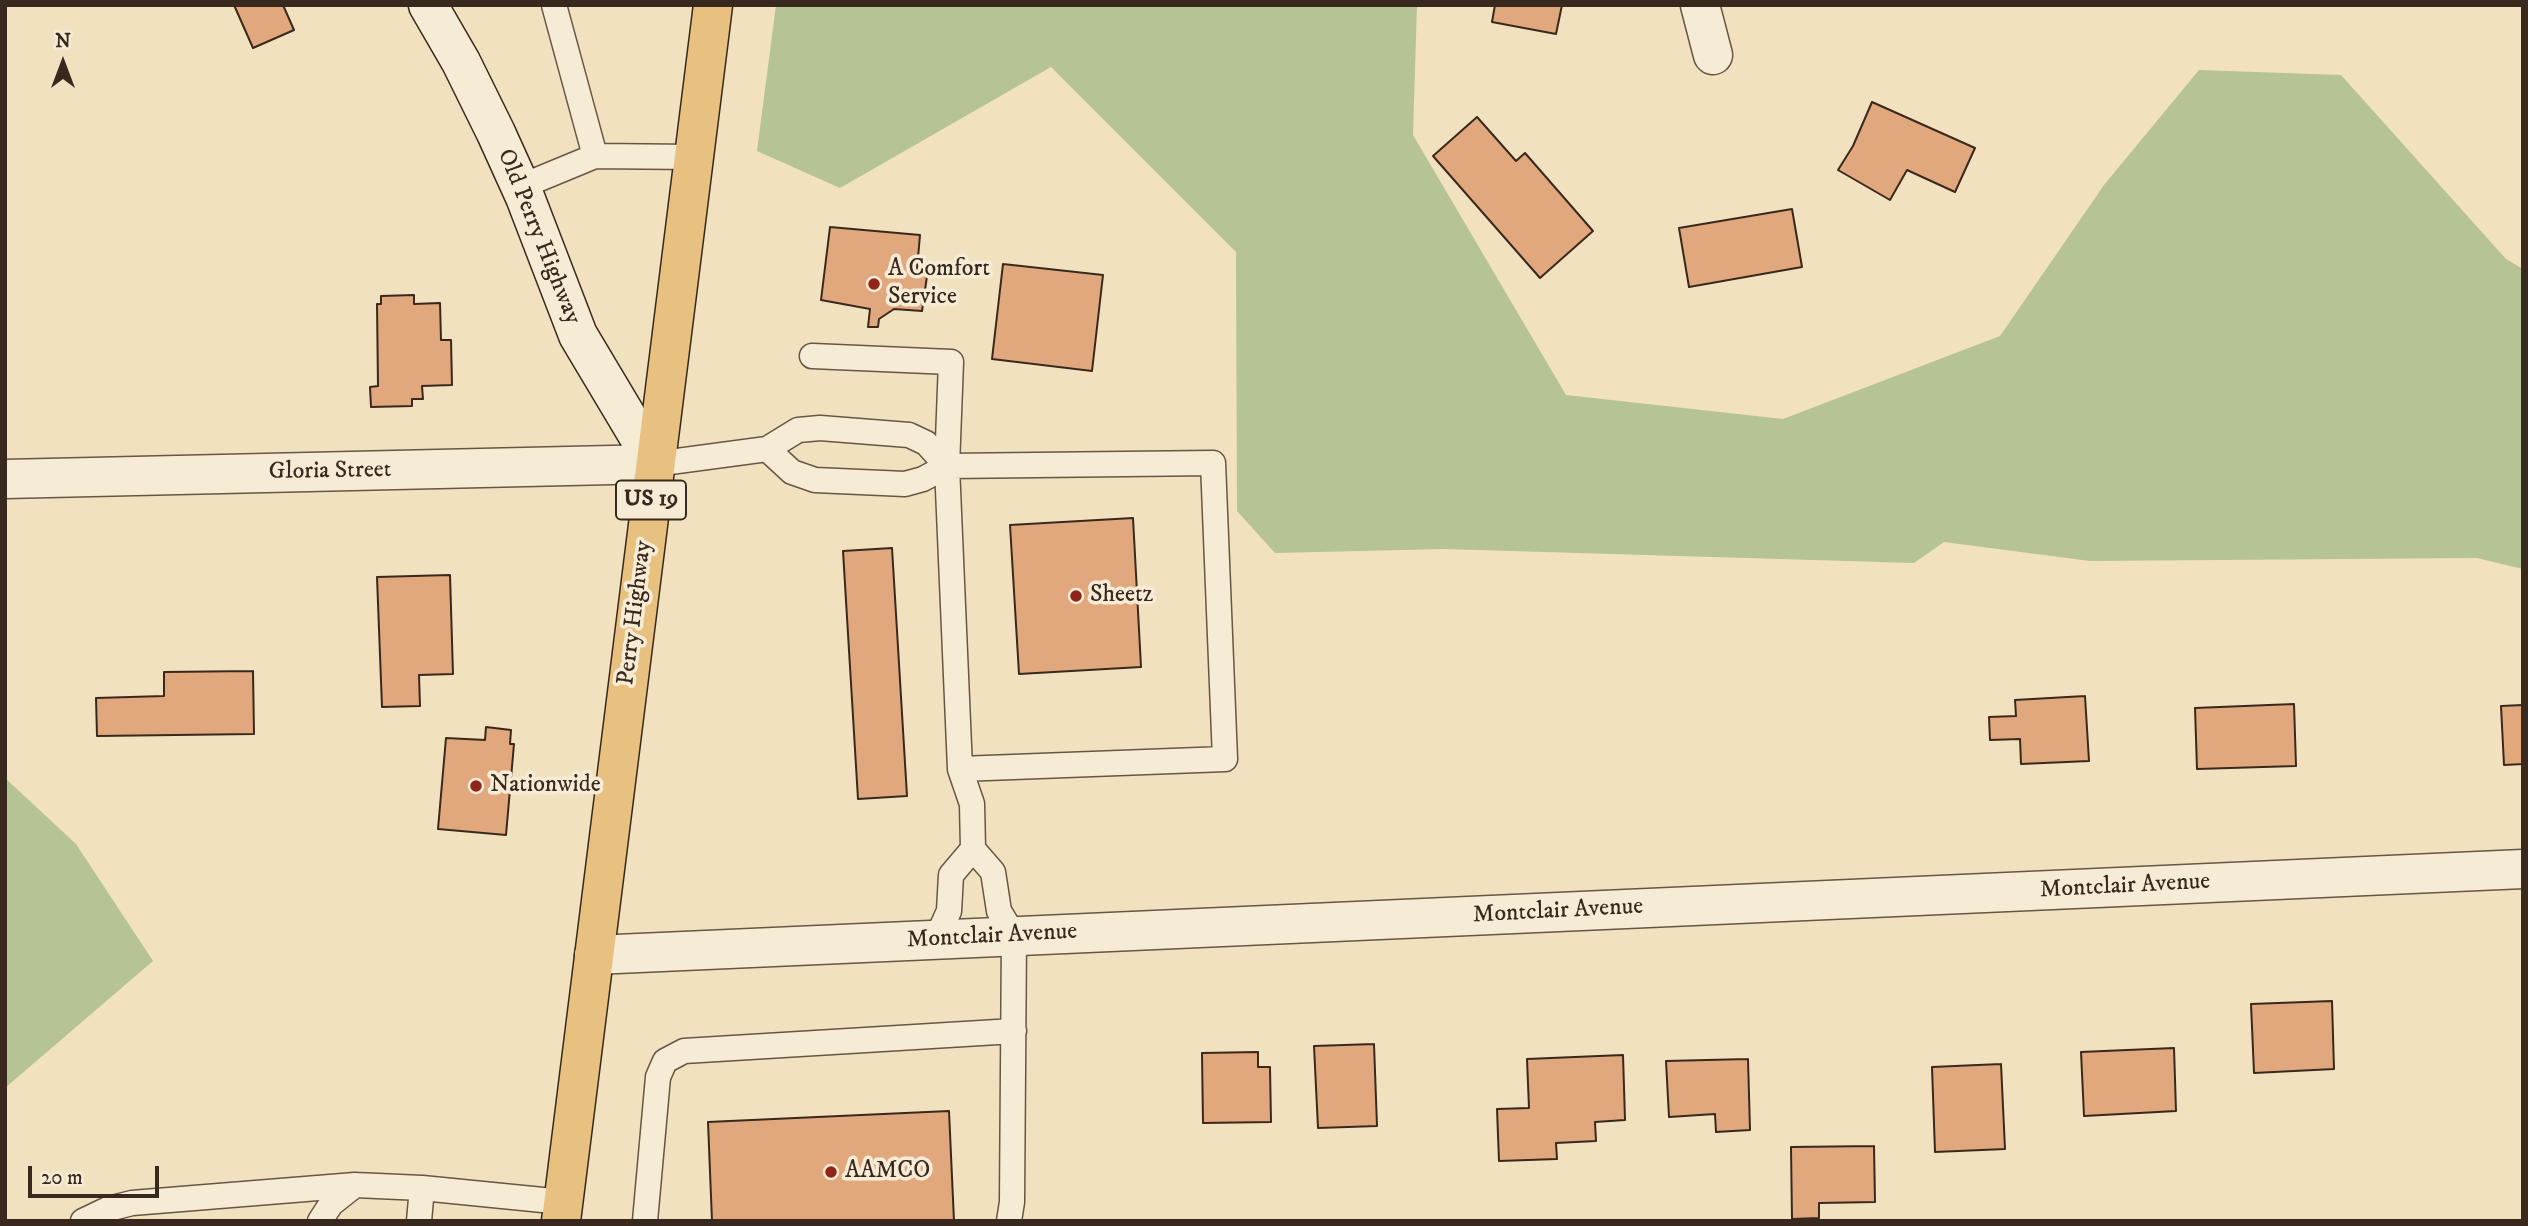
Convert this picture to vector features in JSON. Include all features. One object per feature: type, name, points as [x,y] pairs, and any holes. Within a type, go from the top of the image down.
[{"type":"main road","name":"Perry Highway","points":[[562,1211],[713,5]]},
{"type":"street","name":"Old Perry Highway","points":[[428,5],[461,62],[520,187],[578,335],[655,464]]},
{"type":"street","points":[[1700,5],[1713,55]]},
{"type":"street","name":"Gloria Street","points":[[5,479],[655,464]]},
{"type":"street","name":"Montclair Avenue","points":[[594,955],[2523,869]]},
{"type":"lane","points":[[554,5],[595,156]]},
{"type":"lane","points":[[520,187],[595,156],[694,157]]},
{"type":"lane","points":[[812,356],[951,362],[947,466],[960,769],[972,803],[973,849],[993,872],[999,911],[1014,936],[1012,1202],[1009,1221]]},
{"type":"lane","points":[[655,464],[767,449],[798,430],[820,428],[909,435],[926,443],[947,466]]},
{"type":"lane","points":[[767,449],[792,472],[815,480],[905,484],[923,479],[947,466],[1213,463],[1225,759],[960,769]]},
{"type":"lane","points":[[936,940],[949,911],[951,874],[973,849]]},
{"type":"lane","points":[[645,1221],[658,1077],[665,1061],[684,1051],[1014,1031]]},
{"type":"lane","points":[[83,1221],[108,1209],[132,1203],[355,1185],[422,1188],[562,1211]]},
{"type":"lane","points":[[320,1221],[331,1204],[355,1185]]},
{"type":"lane","points":[[419,1221],[422,1188]]},
{"type":"green space","points":[[776,5],[1417,5],[1413,135],[1566,395],[1783,419],[2000,336],[2104,185],[2199,70],[2341,75],[2506,259],[2523,269],[2523,569],[2477,558],[2090,561],[1944,542],[1914,563],[1444,549],[1275,553],[1237,511],[1236,252],[1051,67],[840,188],[757,151]]},
{"type":"green space","points":[[5,778],[76,844],[153,961],[5,1088]]},
{"type":"building","points":[[234,5],[283,5],[294,30],[253,48]]},
{"type":"building","points":[[1495,5],[1562,5],[1556,34],[1492,22]]},
{"type":"building","points":[[1872,102],[1975,148],[1955,192],[1907,170],[1890,200],[1838,170],[1853,146]]},
{"type":"building","points":[[1477,117],[1516,161],[1525,153],[1593,231],[1540,278],[1433,156]]},
{"type":"building","points":[[1792,209],[1802,267],[1689,287],[1679,228]]},
{"type":"building","name":"A Comfort Service","points":[[830,227],[920,235],[917,269],[928,269],[922,311],[894,309],[879,319],[878,327],[868,327],[870,309],[821,300]]},
{"type":"building","points":[[1003,264],[1103,275],[1092,371],[992,359]]},
{"type":"building","points":[[414,295],[414,304],[440,303],[441,340],[451,340],[452,385],[422,386],[423,399],[412,399],[412,406],[371,407],[370,387],[378,386],[377,304],[381,304],[381,296]]},
{"type":"building","name":"Sheetz","points":[[1133,518],[1141,667],[1019,674],[1010,525]]},
{"type":"building","points":[[892,548],[907,796],[858,799],[843,551]]},
{"type":"building","points":[[450,575],[453,674],[419,675],[420,706],[382,707],[377,577]]},
{"type":"building","points":[[253,671],[254,734],[97,736],[96,698],[164,696],[164,672]]},
{"type":"building","points":[[2085,696],[2089,761],[2021,764],[2020,739],[1990,740],[1989,717],[2016,716],[2015,700]]},
{"type":"building","points":[[2294,704],[2296,766],[2197,769],[2195,708]]},
{"type":"building","points":[[2523,705],[2523,764],[2504,765],[2501,706]]},
{"type":"building","name":"Nationwide","points":[[486,727],[511,730],[510,744],[514,744],[506,835],[438,829],[446,738],[485,740]]},
{"type":"building","points":[[2332,1001],[2334,1069],[2254,1073],[2251,1004]]},
{"type":"building","points":[[1374,1044],[1377,1126],[1318,1128],[1314,1046]]},
{"type":"building","points":[[2174,1048],[2176,1111],[2084,1116],[2081,1052]]},
{"type":"building","points":[[1258,1052],[1258,1067],[1270,1067],[1271,1122],[1203,1123],[1202,1053]]},
{"type":"building","points":[[1623,1055],[1625,1120],[1595,1122],[1596,1141],[1556,1143],[1557,1159],[1499,1161],[1497,1109],[1529,1108],[1527,1059]]},
{"type":"building","points":[[1748,1059],[1750,1130],[1716,1132],[1715,1114],[1669,1117],[1666,1061]]},
{"type":"building","points":[[2001,1064],[2005,1149],[1935,1152],[1932,1067]]},
{"type":"building","name":"AAMCO","points":[[949,1111],[954,1221],[712,1221],[708,1122]]},
{"type":"building","points":[[1874,1146],[1875,1202],[1819,1203],[1819,1218],[1792,1219],[1791,1147]]},
{"type":"place","name":"A Comfort Service","points":[[874,284]]},
{"type":"place","name":"Sheetz","points":[[1076,596]]},
{"type":"place","name":"Nationwide","points":[[476,786]]},
{"type":"place","name":"AAMCO","points":[[831,1172]]}]
